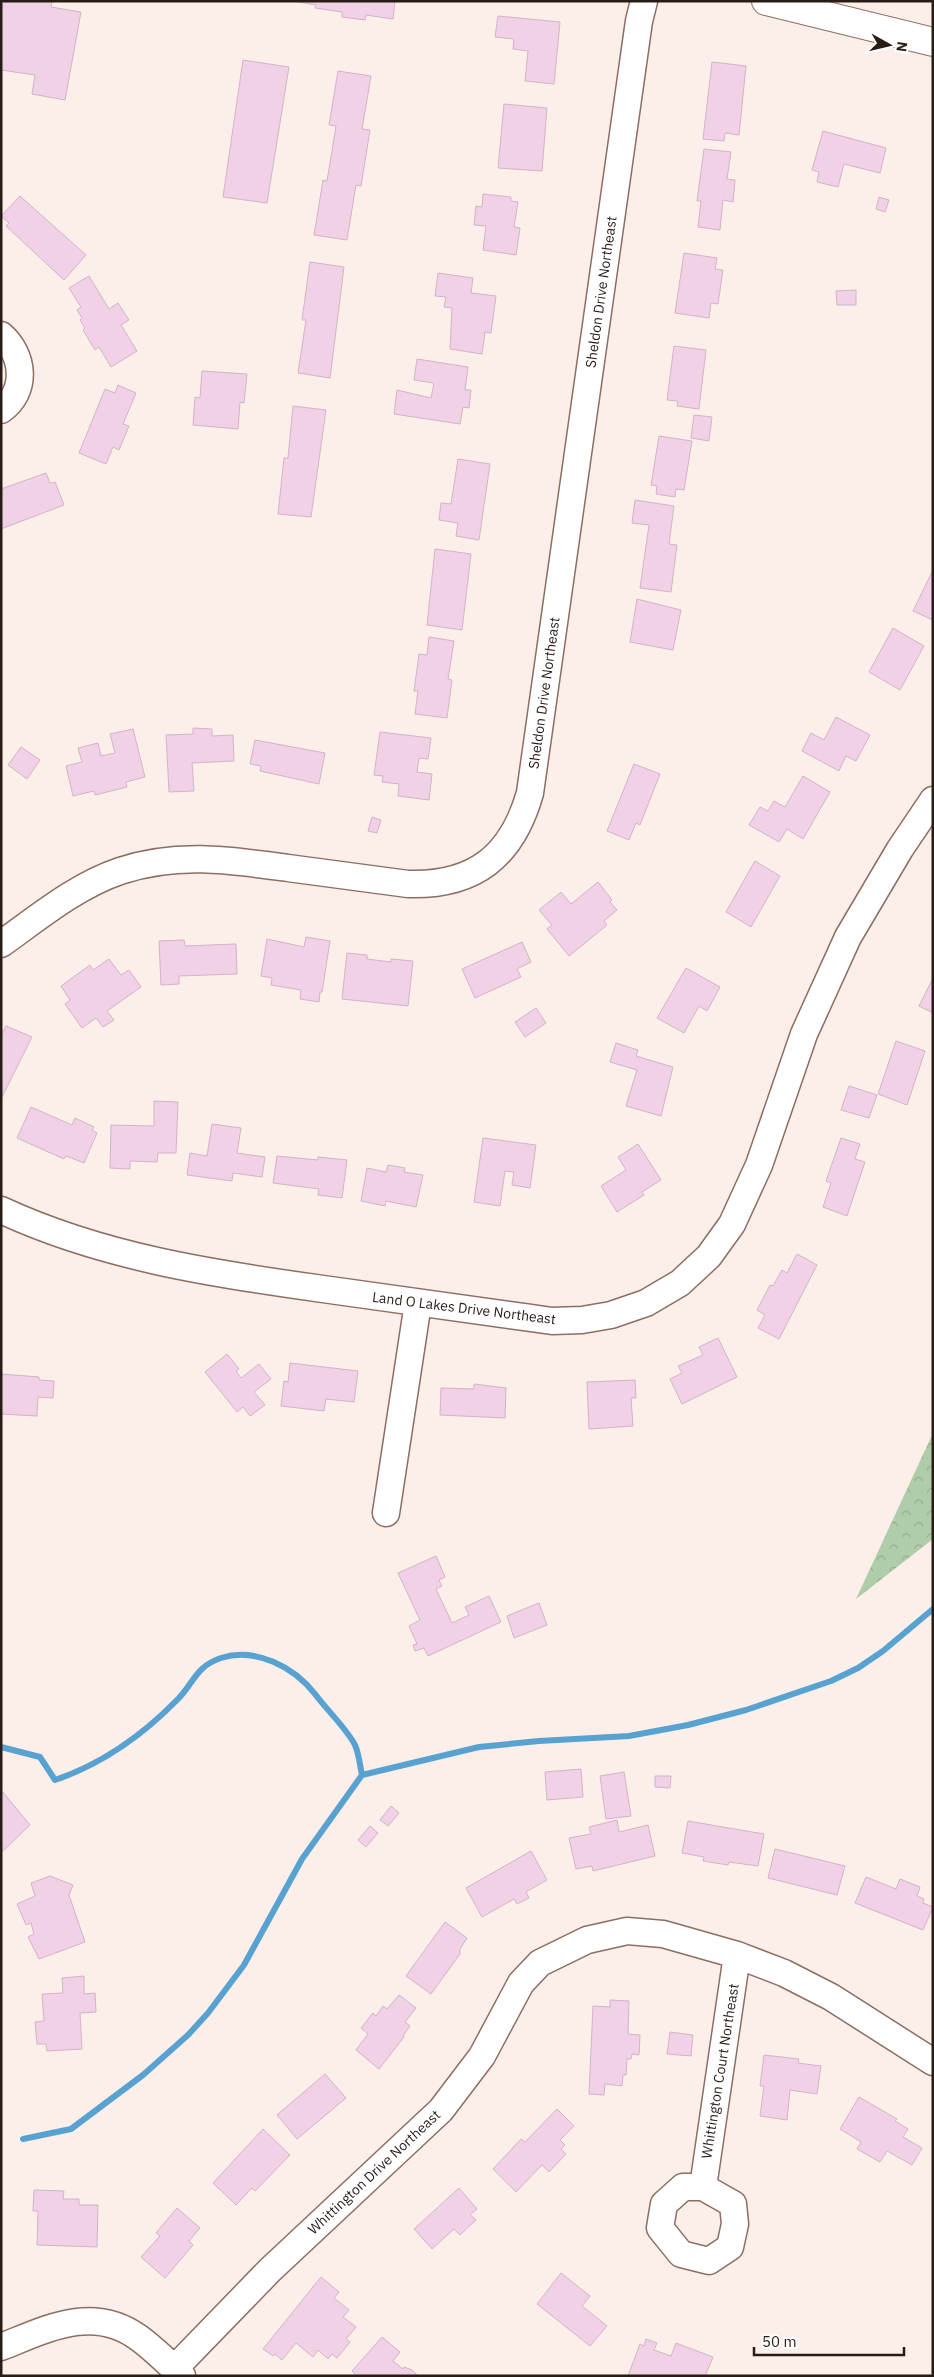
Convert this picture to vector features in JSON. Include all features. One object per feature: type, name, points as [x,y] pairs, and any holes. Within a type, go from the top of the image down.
[{"type":"main road","points":[[766,1],[933,42]]},
{"type":"street","name":"Sheldon Drive Northeast","points":[[1,944],[63,899],[89,884],[120,871],[166,860],[212,858],[408,884],[429,885],[451,881],[474,872],[494,858],[508,842],[523,818],[530,793],[636,41],[644,1]]},
{"type":"street","points":[[1,336],[16,352],[21,375],[14,398],[1,410]]},
{"type":"street","name":"Land O Lakes Drive Northeast","points":[[1,1210],[22,1220],[106,1248],[186,1268],[418,1303],[552,1321],[612,1316],[646,1303],[680,1283],[709,1256],[732,1224],[758,1165],[804,1034],[848,938],[900,850],[933,800]]},
{"type":"street","points":[[386,1513],[418,1303]]},
{"type":"street","name":"Whittington Drive Northeast","points":[[178,2372],[270,2270],[441,2110],[482,2056],[521,1983],[540,1963],[587,1940],[627,1931],[663,1934],[737,1955],[784,1973],[831,1997],[933,2062]]},
{"type":"street","name":"Whittington Court Northeast","points":[[702,2187],[737,1955]]},
{"type":"street","points":[[2,2345],[74,2321],[99,2321],[124,2329],[139,2338],[178,2372]]},
{"type":"green space","points":[[933,1433],[933,1539],[856,1599]]},
{"type":"building","points":[[1,1],[52,1],[51,7],[81,12],[65,100],[32,94],[35,75],[1,70]]},
{"type":"building","points":[[293,1],[395,1],[393,19],[366,15],[365,20],[342,17],[342,12],[315,8],[316,5]]},
{"type":"building","points":[[498,16],[560,22],[554,84],[525,81],[528,51],[513,49],[514,39],[495,37]]},
{"type":"building","points":[[243,60],[289,67],[267,203],[223,197]]},
{"type":"building","points":[[712,62],[746,66],[739,135],[725,133],[724,141],[703,139]]},
{"type":"building","points":[[338,71],[371,76],[362,129],[370,130],[361,186],[356,185],[347,240],[314,235],[323,180],[327,181],[336,126],[329,125]]},
{"type":"building","points":[[504,104],[547,108],[542,171],[498,168]]},
{"type":"building","points":[[823,131],[886,148],[880,173],[844,164],[838,187],[817,182],[819,172],[812,170]]},
{"type":"building","points":[[704,149],[731,152],[727,179],[735,180],[733,202],[723,200],[720,230],[698,227],[701,201],[697,201]]},
{"type":"building","points":[[483,194],[511,197],[511,201],[518,202],[514,227],[520,228],[516,255],[483,250],[486,226],[474,225],[476,206],[482,207]]},
{"type":"building","points":[[20,196],[86,255],[64,280],[6,226],[9,223],[1,216]]},
{"type":"building","points":[[879,197],[889,200],[885,212],[876,209]]},
{"type":"building","points":[[684,253],[717,258],[715,269],[723,270],[718,304],[711,303],[709,318],[675,313]]},
{"type":"building","points":[[310,262],[344,267],[330,378],[298,373],[306,320],[302,320]]},
{"type":"building","points":[[438,273],[473,278],[471,293],[496,296],[491,333],[485,332],[482,354],[450,349],[452,308],[444,307],[446,297],[435,296]]},
{"type":"building","points":[[89,276],[109,309],[118,303],[129,320],[121,325],[137,351],[111,367],[99,347],[95,350],[83,330],[85,328],[80,320],[82,318],[77,310],[81,307],[69,288]]},
{"type":"building","points":[[856,290],[856,305],[837,305],[836,291]]},
{"type":"building","points":[[674,346],[706,350],[699,409],[677,406],[678,401],[667,400]]},
{"type":"building","points":[[417,359],[468,367],[465,390],[471,390],[469,408],[463,407],[460,424],[394,414],[397,390],[431,398],[434,383],[414,380]]},
{"type":"building","points":[[202,371],[247,374],[244,403],[240,402],[238,429],[193,425],[195,397],[200,398]]},
{"type":"building","points":[[118,385],[136,393],[123,424],[129,426],[119,450],[113,447],[106,464],[79,453],[105,389],[115,393]]},
{"type":"building","points":[[293,406],[326,410],[311,517],[278,514],[284,458],[288,458]]},
{"type":"building","points":[[694,415],[712,417],[709,441],[691,438]]},
{"type":"building","points":[[659,436],[692,441],[684,490],[676,489],[675,497],[656,494],[657,486],[651,485]]},
{"type":"building","points":[[458,459],[490,464],[479,540],[456,536],[458,523],[439,520],[441,503],[451,504]]},
{"type":"building","points":[[46,473],[50,483],[55,482],[64,505],[1,529],[1,489]]},
{"type":"building","points":[[635,500],[674,506],[669,544],[677,545],[671,592],[640,588],[649,525],[632,523]]},
{"type":"building","points":[[435,549],[471,554],[462,630],[427,625]]},
{"type":"building","points":[[933,570],[933,620],[913,611]]},
{"type":"building","points":[[637,599],[681,610],[673,650],[630,642]]},
{"type":"building","points":[[893,628],[924,646],[900,690],[869,672]]},
{"type":"building","points":[[429,637],[454,641],[448,679],[452,680],[447,718],[415,714],[418,691],[414,691],[419,654],[427,655]]},
{"type":"building","points":[[836,717],[870,735],[856,761],[846,756],[839,771],[802,751],[811,733],[824,740]]},
{"type":"building","points":[[193,728],[212,729],[212,736],[233,735],[234,761],[192,763],[194,791],[169,792],[166,735],[193,734]]},
{"type":"building","points":[[133,729],[145,777],[126,782],[127,787],[95,795],[94,791],[73,796],[66,766],[82,762],[78,748],[98,743],[101,756],[115,753],[110,734]]},
{"type":"building","points":[[380,732],[431,738],[428,759],[419,758],[417,772],[432,774],[429,800],[398,796],[399,784],[382,782],[383,776],[374,775]]},
{"type":"building","points":[[255,740],[325,753],[319,784],[260,771],[261,766],[250,764]]},
{"type":"building","points":[[21,747],[40,760],[27,779],[8,765]]},
{"type":"building","points":[[634,764],[660,774],[640,825],[636,823],[629,840],[607,831]]},
{"type":"building","points":[[803,776],[830,792],[803,839],[787,829],[779,842],[749,825],[760,807],[768,811],[774,801],[785,807]]},
{"type":"building","points":[[372,817],[381,820],[377,833],[368,831]]},
{"type":"building","points":[[755,861],[780,876],[751,927],[726,912]]},
{"type":"building","points":[[598,882],[617,910],[604,921],[607,925],[569,956],[547,929],[552,925],[539,910],[561,892],[571,904]]},
{"type":"building","points":[[306,937],[330,941],[319,1002],[300,999],[301,990],[271,985],[272,978],[261,976],[267,939],[304,947]]},
{"type":"building","points":[[184,940],[185,946],[236,944],[237,974],[179,976],[179,984],[161,985],[159,941]]},
{"type":"building","points":[[522,942],[531,962],[517,969],[521,977],[475,998],[462,969]]},
{"type":"building","points":[[347,953],[367,955],[367,959],[391,962],[391,959],[413,961],[408,1006],[342,999]]},
{"type":"building","points":[[109,959],[121,975],[129,970],[141,987],[107,1011],[114,1020],[103,1027],[96,1018],[82,1028],[65,1004],[70,1000],[61,986],[90,965],[93,970]]},
{"type":"building","points":[[686,968],[720,987],[707,1011],[699,1006],[684,1033],[657,1018]]},
{"type":"building","points":[[933,978],[933,1013],[919,1006]]},
{"type":"building","points":[[536,1008],[546,1023],[525,1037],[515,1022]]},
{"type":"building","points":[[6,1026],[32,1037],[1,1099],[1,1036]]},
{"type":"building","points":[[896,1041],[925,1051],[907,1105],[878,1094]]},
{"type":"building","points":[[616,1043],[638,1050],[636,1056],[673,1067],[661,1116],[626,1106],[637,1070],[610,1062]]},
{"type":"building","points":[[849,1086],[877,1095],[869,1118],[841,1110]]},
{"type":"building","points":[[154,1101],[178,1102],[176,1153],[158,1153],[157,1162],[130,1161],[130,1169],[110,1168],[111,1125],[154,1126]]},
{"type":"building","points":[[31,1107],[72,1125],[75,1118],[94,1127],[92,1130],[97,1133],[84,1163],[66,1156],[64,1159],[17,1138]]},
{"type":"building","points":[[212,1124],[241,1128],[237,1153],[265,1157],[262,1177],[233,1173],[232,1181],[187,1175],[190,1153],[207,1156]]},
{"type":"building","points":[[483,1138],[536,1145],[530,1188],[512,1185],[514,1172],[505,1171],[500,1206],[474,1202]]},
{"type":"building","points":[[841,1138],[860,1144],[855,1159],[865,1162],[847,1216],[823,1207],[831,1183],[826,1181]]},
{"type":"building","points":[[638,1144],[661,1180],[642,1192],[644,1195],[617,1212],[601,1186],[626,1170],[618,1157]]},
{"type":"building","points":[[277,1156],[318,1160],[318,1157],[347,1160],[342,1198],[318,1195],[319,1189],[273,1183]]},
{"type":"building","points":[[388,1165],[405,1168],[404,1172],[423,1175],[416,1207],[386,1201],[385,1206],[361,1201],[367,1168],[386,1172]]},
{"type":"building","points":[[797,1254],[817,1265],[779,1339],[758,1328],[765,1315],[757,1310],[770,1285],[773,1286],[782,1270],[787,1273]]},
{"type":"building","points":[[718,1338],[737,1377],[682,1404],[670,1379],[682,1373],[678,1366],[703,1355],[699,1347]]},
{"type":"building","points":[[227,1354],[239,1369],[236,1371],[241,1378],[259,1364],[271,1379],[254,1392],[265,1405],[250,1416],[243,1407],[237,1412],[205,1372]]},
{"type":"building","points":[[290,1363],[358,1371],[354,1402],[326,1399],[324,1411],[281,1406],[284,1381],[288,1382]]},
{"type":"building","points":[[1,1374],[39,1377],[39,1380],[54,1381],[53,1398],[38,1397],[37,1416],[1,1414]]},
{"type":"building","points":[[635,1380],[636,1398],[631,1398],[633,1426],[589,1429],[587,1382]]},
{"type":"building","points":[[474,1384],[506,1388],[505,1418],[440,1415],[441,1388],[474,1389]]},
{"type":"building","points":[[436,1556],[445,1577],[439,1580],[442,1586],[436,1589],[452,1623],[469,1615],[465,1607],[489,1596],[501,1622],[428,1656],[424,1648],[415,1651],[413,1645],[417,1644],[409,1626],[420,1620],[398,1573]]},
{"type":"building","points":[[539,1603],[547,1625],[514,1638],[507,1616]]},
{"type":"building","points":[[581,1769],[583,1797],[547,1800],[545,1772]]},
{"type":"building","points":[[624,1772],[631,1816],[606,1819],[600,1776]]},
{"type":"building","points":[[655,1776],[671,1776],[670,1788],[655,1787]]},
{"type":"building","points":[[1,1790],[30,1825],[1,1853]]},
{"type":"building","points":[[391,1806],[399,1813],[388,1826],[380,1820]]},
{"type":"building","points":[[617,1820],[619,1832],[648,1825],[655,1856],[593,1871],[592,1866],[576,1869],[569,1838],[591,1834],[589,1827]]},
{"type":"building","points":[[688,1821],[764,1834],[758,1866],[729,1862],[728,1865],[703,1861],[704,1857],[682,1853]]},
{"type":"building","points":[[370,1826],[378,1833],[366,1847],[358,1840]]},
{"type":"building","points":[[775,1849],[845,1866],[837,1895],[768,1878]]},
{"type":"building","points":[[531,1851],[547,1880],[526,1892],[529,1898],[517,1904],[514,1899],[482,1917],[466,1888]]},
{"type":"building","points":[[50,1876],[73,1885],[69,1895],[85,1942],[39,1959],[28,1937],[34,1934],[31,1923],[26,1925],[17,1904],[35,1896],[31,1883]]},
{"type":"building","points":[[866,1877],[896,1889],[900,1879],[920,1887],[917,1896],[924,1899],[923,1903],[933,1907],[923,1930],[855,1903]]},
{"type":"building","points":[[445,1922],[467,1938],[460,1949],[460,1954],[431,1994],[406,1976]]},
{"type":"building","points":[[84,1976],[84,1994],[95,1993],[96,2012],[80,2013],[82,2049],[47,2051],[46,2044],[37,2044],[35,2022],[44,2021],[42,1994],[63,1993],[62,1978]]},
{"type":"building","points":[[399,1995],[416,2008],[405,2022],[410,2026],[404,2037],[379,2069],[356,2050],[368,2034],[361,2028],[373,2013],[376,2016],[383,2006],[387,2009]]},
{"type":"building","points":[[610,2000],[629,2001],[628,2034],[640,2035],[639,2055],[632,2054],[631,2059],[627,2059],[626,2075],[623,2075],[622,2086],[605,2084],[604,2095],[589,2094],[593,2006],[610,2007]]},
{"type":"building","points":[[670,2032],[693,2035],[691,2056],[667,2054]]},
{"type":"building","points":[[764,2055],[799,2059],[798,2063],[821,2066],[817,2094],[790,2090],[787,2120],[760,2116],[764,2086],[760,2086]]},
{"type":"building","points":[[325,2074],[346,2098],[297,2139],[277,2115]]},
{"type":"building","points":[[859,2097],[897,2119],[895,2121],[908,2129],[903,2137],[922,2148],[912,2165],[887,2151],[880,2162],[857,2149],[861,2142],[840,2129]]},
{"type":"building","points":[[557,2109],[574,2126],[560,2140],[565,2145],[561,2149],[566,2154],[549,2172],[542,2165],[516,2192],[493,2169],[521,2139],[525,2142]]},
{"type":"building","points":[[263,2129],[290,2155],[255,2191],[252,2188],[236,2205],[213,2183]]},
{"type":"building","points":[[459,2188],[477,2209],[470,2215],[476,2220],[460,2235],[454,2229],[432,2249],[414,2229]]},
{"type":"building","points":[[34,2190],[64,2191],[63,2199],[79,2199],[79,2205],[98,2205],[97,2247],[37,2245],[38,2211],[33,2211]]},
{"type":"building","points":[[177,2208],[200,2228],[189,2241],[193,2245],[165,2278],[141,2257],[160,2236],[156,2233]]},
{"type":"building","points":[[561,2273],[590,2296],[582,2306],[607,2326],[590,2346],[537,2304]]},
{"type":"building","points":[[321,2277],[339,2292],[334,2298],[349,2310],[343,2317],[356,2327],[346,2339],[350,2342],[337,2358],[332,2354],[328,2359],[318,2350],[313,2357],[296,2343],[282,2360],[275,2354],[273,2356],[263,2349]]},
{"type":"building","points":[[382,2337],[400,2352],[393,2361],[403,2369],[404,2367],[412,2370],[418,2376],[357,2376],[352,2371]]},
{"type":"building","points":[[646,2339],[657,2343],[654,2350],[671,2356],[676,2343],[713,2357],[705,2376],[628,2376],[640,2344],[644,2346]]},
{"type":"waterway","points":[[23,2139],[71,2129],[143,2075],[188,2035],[208,2013],[244,1965],[302,1859],[362,1775],[479,1747],[539,1741],[629,1736],[688,1725],[746,1710],[831,1681],[858,1668],[883,1651],[933,1609]]},
{"type":"waterway","points":[[1,1747],[40,1757],[55,1780],[105,1757],[151,1725],[178,1699],[200,1671],[213,1661],[234,1655],[248,1655],[261,1657],[273,1662],[296,1675],[306,1684],[342,1726],[355,1745],[362,1775]]}]
